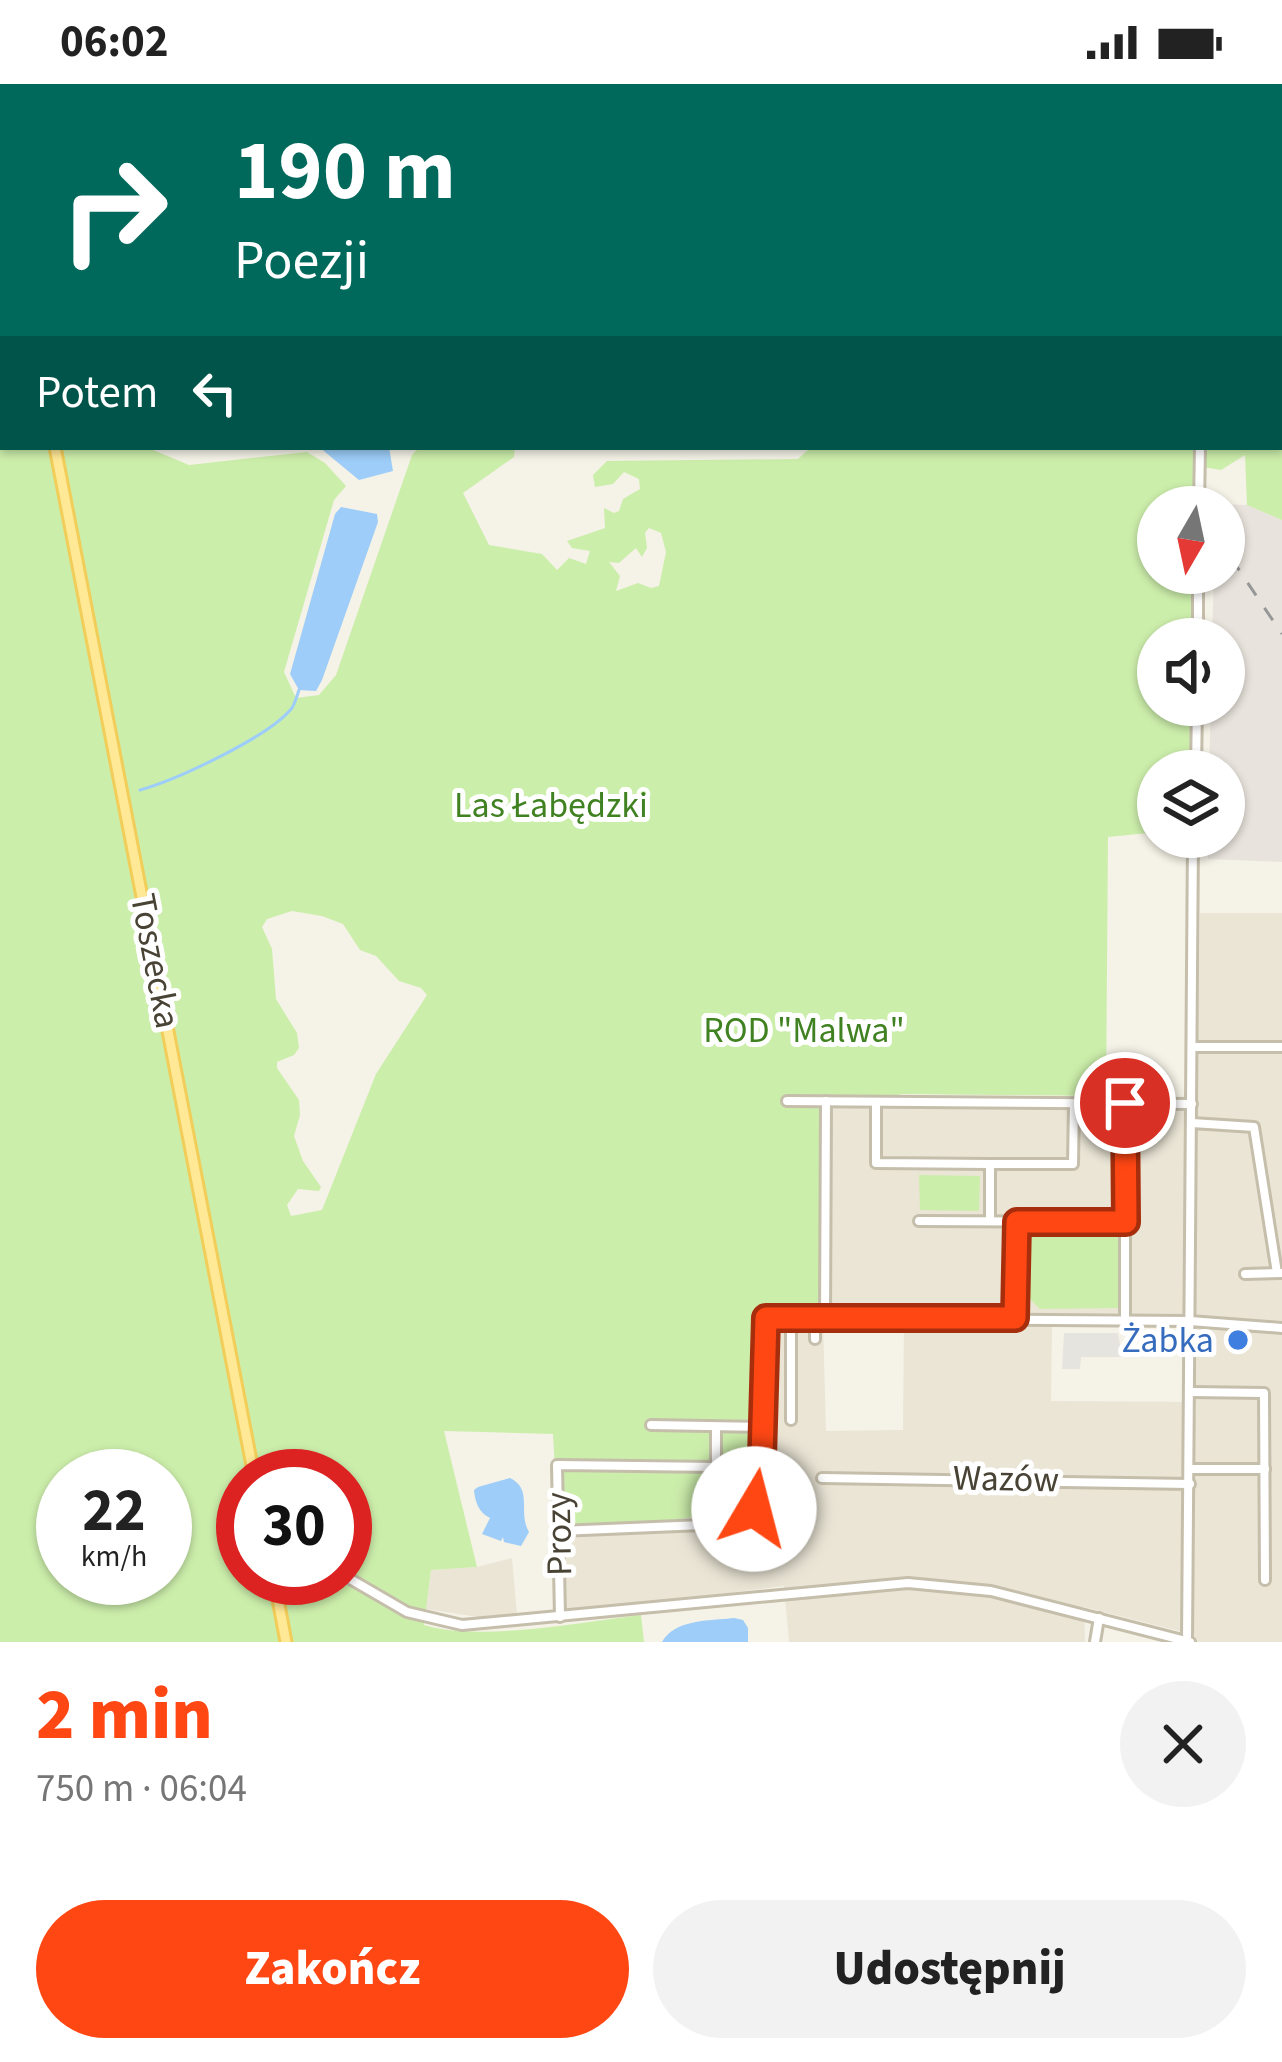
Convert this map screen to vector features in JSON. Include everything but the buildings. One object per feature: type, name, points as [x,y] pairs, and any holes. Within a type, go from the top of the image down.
[{"type":"main road","name":"Toszecka","points":[[56,450],[249,1449]]},
{"type":"main road","points":[[279,1605],[286,1642]]},
{"type":"street","points":[[1199,486],[1200,450]]},
{"type":"street","points":[[372,1593],[426,1618],[493,1629],[560,1617],[908,1583],[986,1590],[1188,1642],[1193,858]]},
{"type":"street","points":[[1192,1047],[1282,1047]]},
{"type":"street","points":[[787,1100],[1192,1104]]},
{"type":"street","points":[[814,1339],[820,1318],[826,1101]]},
{"type":"street","points":[[876,1102],[876,1163],[1073,1164],[1074,1104]]},
{"type":"street","points":[[1125,1103],[1125,1321]]},
{"type":"street","points":[[1192,1123],[1254,1127],[1279,1273],[1245,1274]]},
{"type":"street","points":[[990,1164],[990,1221]]},
{"type":"street","points":[[919,1221],[1126,1222]]},
{"type":"street","points":[[1015,1318],[1017,1222]]},
{"type":"street","points":[[559,1531],[741,1520],[758,1501],[766,1318],[1190,1321],[1282,1328]]},
{"type":"street","points":[[790,1318],[791,1420]]},
{"type":"street","points":[[1191,1392],[1264,1393],[1265,1580]]},
{"type":"street","points":[[651,1425],[763,1427]]},
{"type":"street","points":[[716,1427],[716,1524]]},
{"type":"street","name":"Prozy","points":[[560,1617],[557,1466],[716,1467]]},
{"type":"street","points":[[1190,1469],[1265,1468]]},
{"type":"street","name":"Wazów","points":[[822,1478],[1190,1484]]},
{"type":"street","points":[[1095,1642],[1099,1618]]},
{"type":"shaded area","points":[[1245,505],[1282,520],[1282,862],[1208,859],[1245,858],[1245,750],[1210,750],[1210,726],[1245,726],[1245,618],[1213,618],[1213,594],[1245,594]]},
{"type":"shaded area","points":[[1200,913],[1282,913],[1282,1043],[1198,1044]]},
{"type":"shaded area","points":[[1282,1050],[1282,1642],[1195,1642],[1195,1635],[1084,1607],[1085,1642],[789,1642],[784,1586],[563,1613],[553,1433],[648,1392],[767,1393],[770,1323],[823,1324],[826,1431],[903,1430],[904,1322],[1052,1323],[1051,1401],[1194,1402],[1196,1317],[820,1315],[819,1104],[1193,1104],[1193,1051]]},
{"type":"shaded area","points":[[1064,1333],[1118,1333],[1122,1357],[1081,1357],[1080,1369],[1062,1369]]},
{"type":"shaded area","points":[[512,1558],[517,1615],[485,1618],[426,1609],[431,1570],[477,1567]]},
{"type":"green space","name":"Las Łabędzki","points":[[0,450],[153,450],[189,465],[307,452],[325,463],[346,486],[334,500],[284,672],[296,698],[319,695],[336,675],[416,450],[515,450],[514,457],[463,493],[489,545],[542,554],[557,570],[569,558],[586,564],[590,551],[572,548],[567,541],[605,528],[604,508],[619,511],[623,499],[640,489],[639,479],[624,472],[613,484],[595,487],[593,475],[607,461],[798,459],[808,450],[1194,450],[1193,486],[1137,486],[1137,594],[1192,594],[1192,618],[1137,618],[1137,726],[1191,726],[1190,750],[1137,750],[1137,834],[1108,837],[1106,1096],[901,1094],[896,1098],[786,1099],[819,1104],[820,1315],[760,1313],[761,1492],[741,1520],[693,1525],[693,1517],[559,1531],[553,1434],[444,1431],[477,1567],[431,1570],[424,1625],[501,1631],[641,1615],[644,1642],[0,1642]],"holes":[[[649,528],[661,533],[666,552],[659,586],[638,583],[616,591],[620,576],[609,562],[619,563],[636,548],[642,557],[647,548],[645,533]],[[292,911],[343,924],[360,950],[376,956],[399,981],[427,995],[376,1074],[322,1210],[291,1216],[287,1205],[298,1189],[319,1191],[321,1187],[303,1161],[294,1136],[299,1100],[277,1068],[277,1062],[299,1048],[297,1033],[276,999],[272,949],[262,927],[267,919]]]},
{"type":"green space","points":[[1203,450],[1282,450],[1282,520],[1247,505],[1245,455],[1221,470],[1203,467]]},
{"type":"green space","points":[[919,1175],[980,1176],[979,1211],[920,1210]]},
{"type":"green space","points":[[1030,1232],[1116,1232],[1120,1237],[1119,1308],[1040,1309],[1021,1290],[1022,1238]]},
{"type":"water","points":[[323,450],[390,450],[393,471],[359,480]]},
{"type":"water","points":[[341,507],[377,514],[378,522],[322,680],[316,691],[299,690],[290,674],[335,514]]},
{"type":"water","points":[[510,1478],[521,1489],[529,1532],[521,1546],[482,1534],[490,1518],[480,1510],[474,1490]]},
{"type":"water","points":[[743,1620],[748,1628],[748,1642],[662,1642],[684,1625]]},
{"type":"waterway","points":[[140,790],[198,767],[264,732],[292,708],[299,690]]},
{"type":"railway","points":[[1245,579],[1282,634]]},
{"type":"place","name":"Żabka","points":[[1238,1340]]},
{"type":"route","points":[[754,1509],[761,1492],[766,1318],[1015,1318],[1017,1222],[1126,1222],[1125,1103]]},
{"type":"park label","name":"ROD \"Malwa\"","points":[[804,1030]]}]
